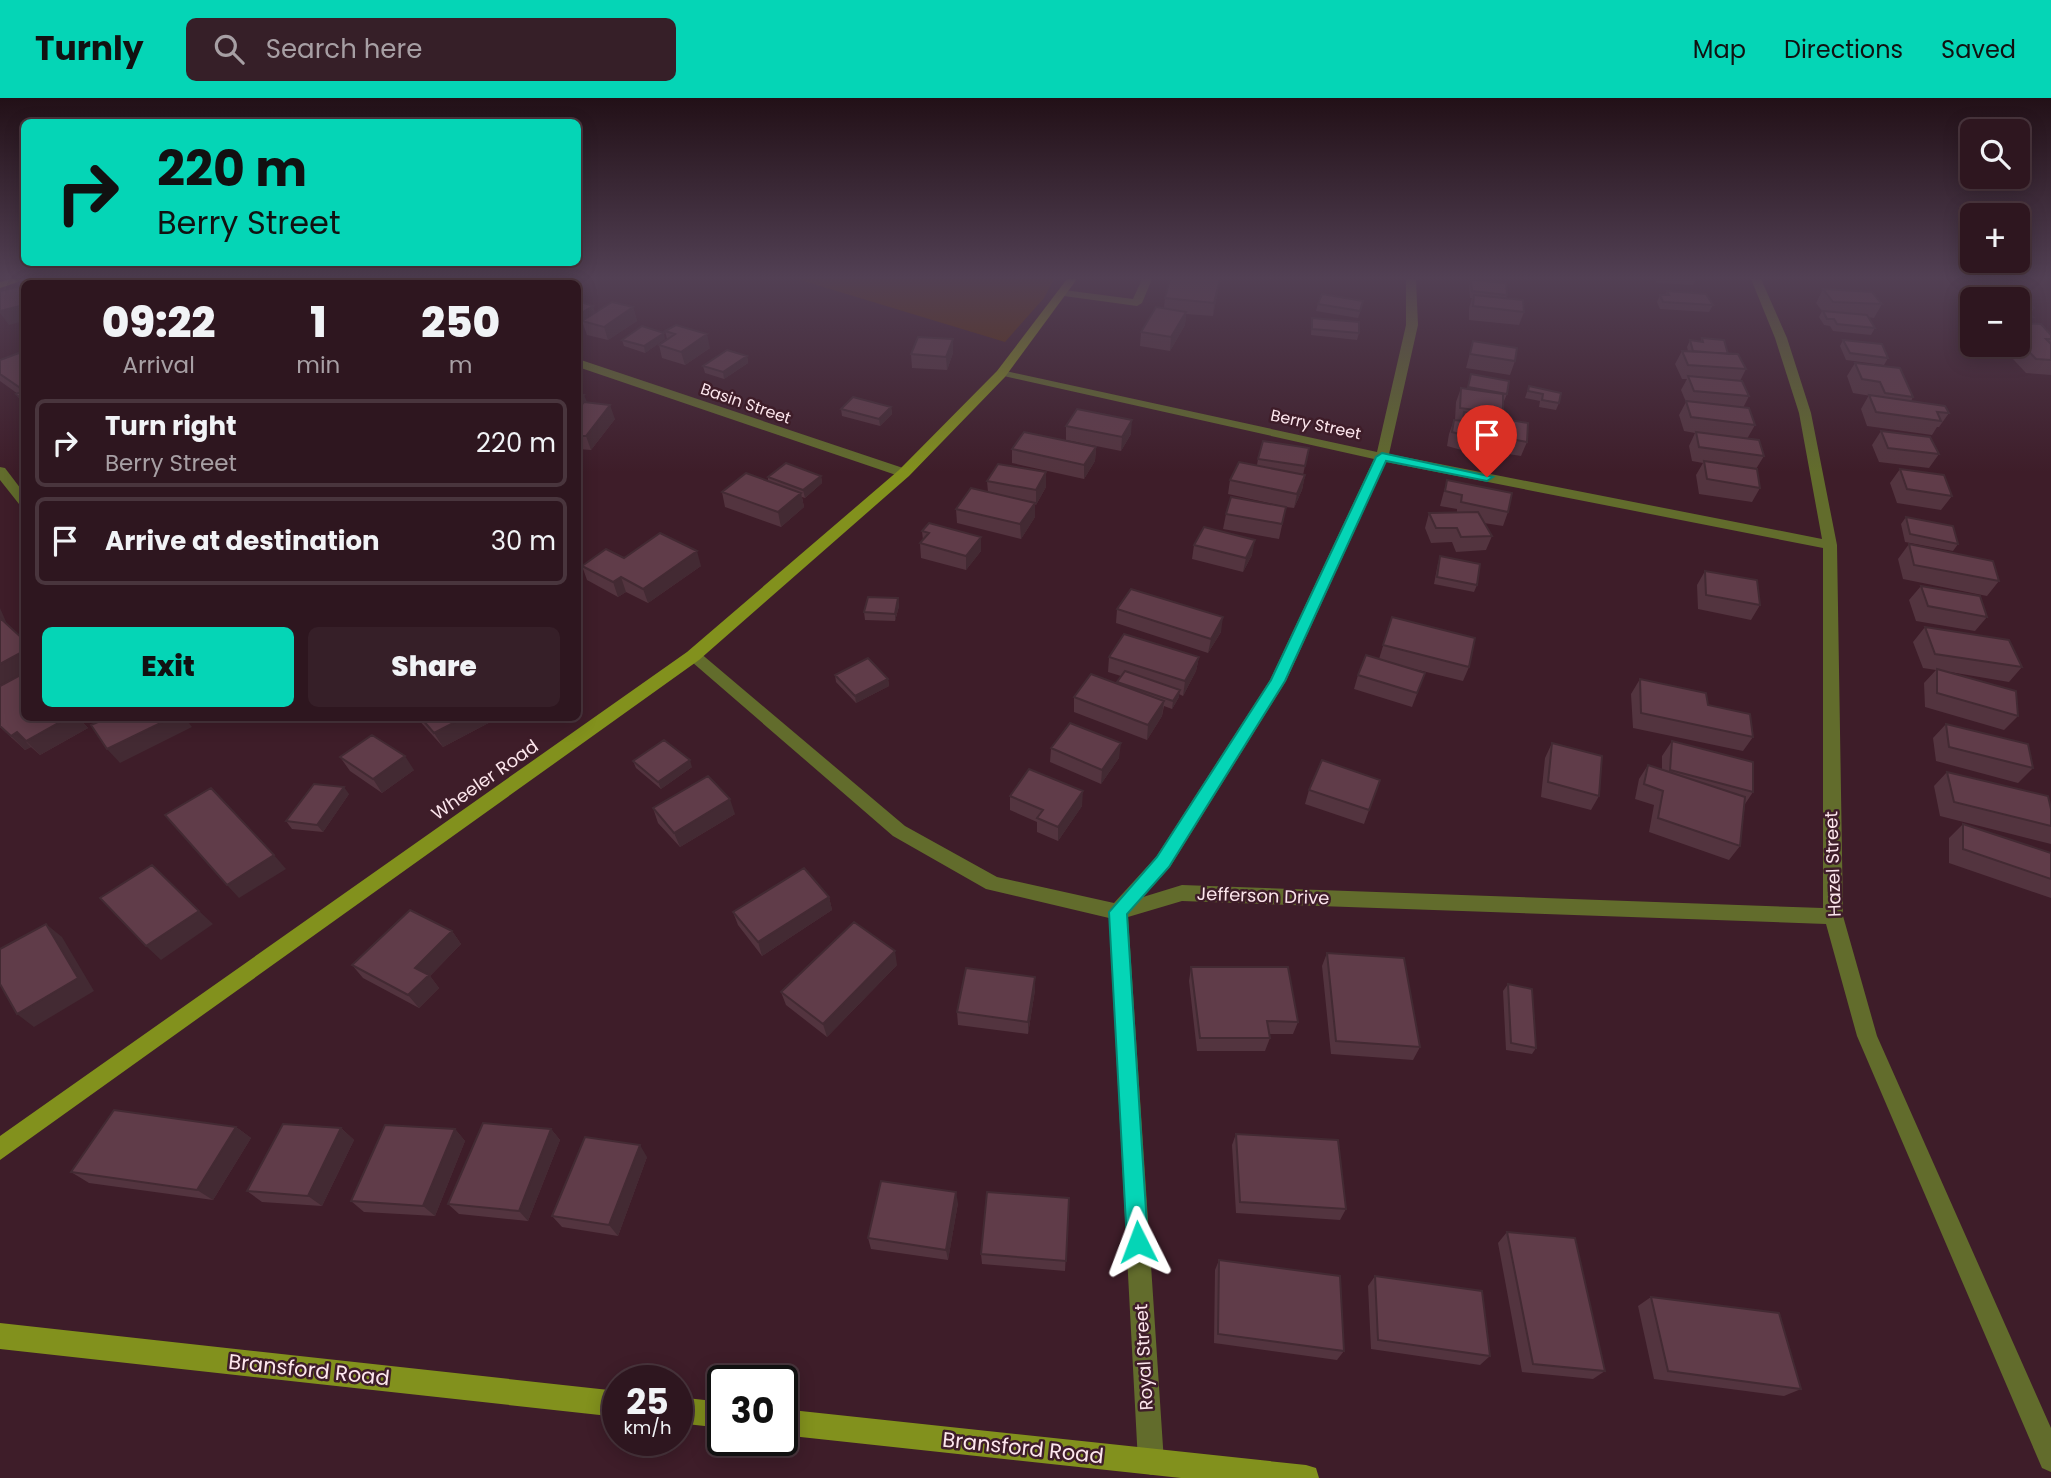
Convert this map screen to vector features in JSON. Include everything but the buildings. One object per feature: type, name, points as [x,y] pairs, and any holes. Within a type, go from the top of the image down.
[{"type":"street","name":"Wheeler Road","points":[[0,1149],[693,656],[904,473],[1001,374],[1024,343]]},
{"type":"street","points":[[1118,912],[1163,862],[1278,681],[1382,457],[1408,343]]},
{"type":"street","name":"Hazel Street","points":[[1783,343],[1805,413],[1830,545],[1833,916],[1867,1037],[2051,1459]]},
{"type":"street","name":"Basin Street","points":[[581,364],[904,473]]},
{"type":"street","name":"Berry Street","points":[[1001,374],[1382,457],[1830,545]]},
{"type":"street","points":[[0,471],[21,497]]},
{"type":"street","name":"Jefferson Drive","points":[[693,656],[900,831],[993,884],[1118,912],[1182,893],[1833,916]]},
{"type":"street","name":"Royal Street","points":[[1118,912],[1151,1462]]},
{"type":"street","name":"Bransford Road","points":[[0,1336],[602,1402]]},
{"type":"street","name":"Bransford Road","points":[[798,1424],[1306,1478]]},
{"type":"route","points":[[1138,1242],[1118,912],[1163,862],[1278,681],[1382,457],[1487,477]]}]
